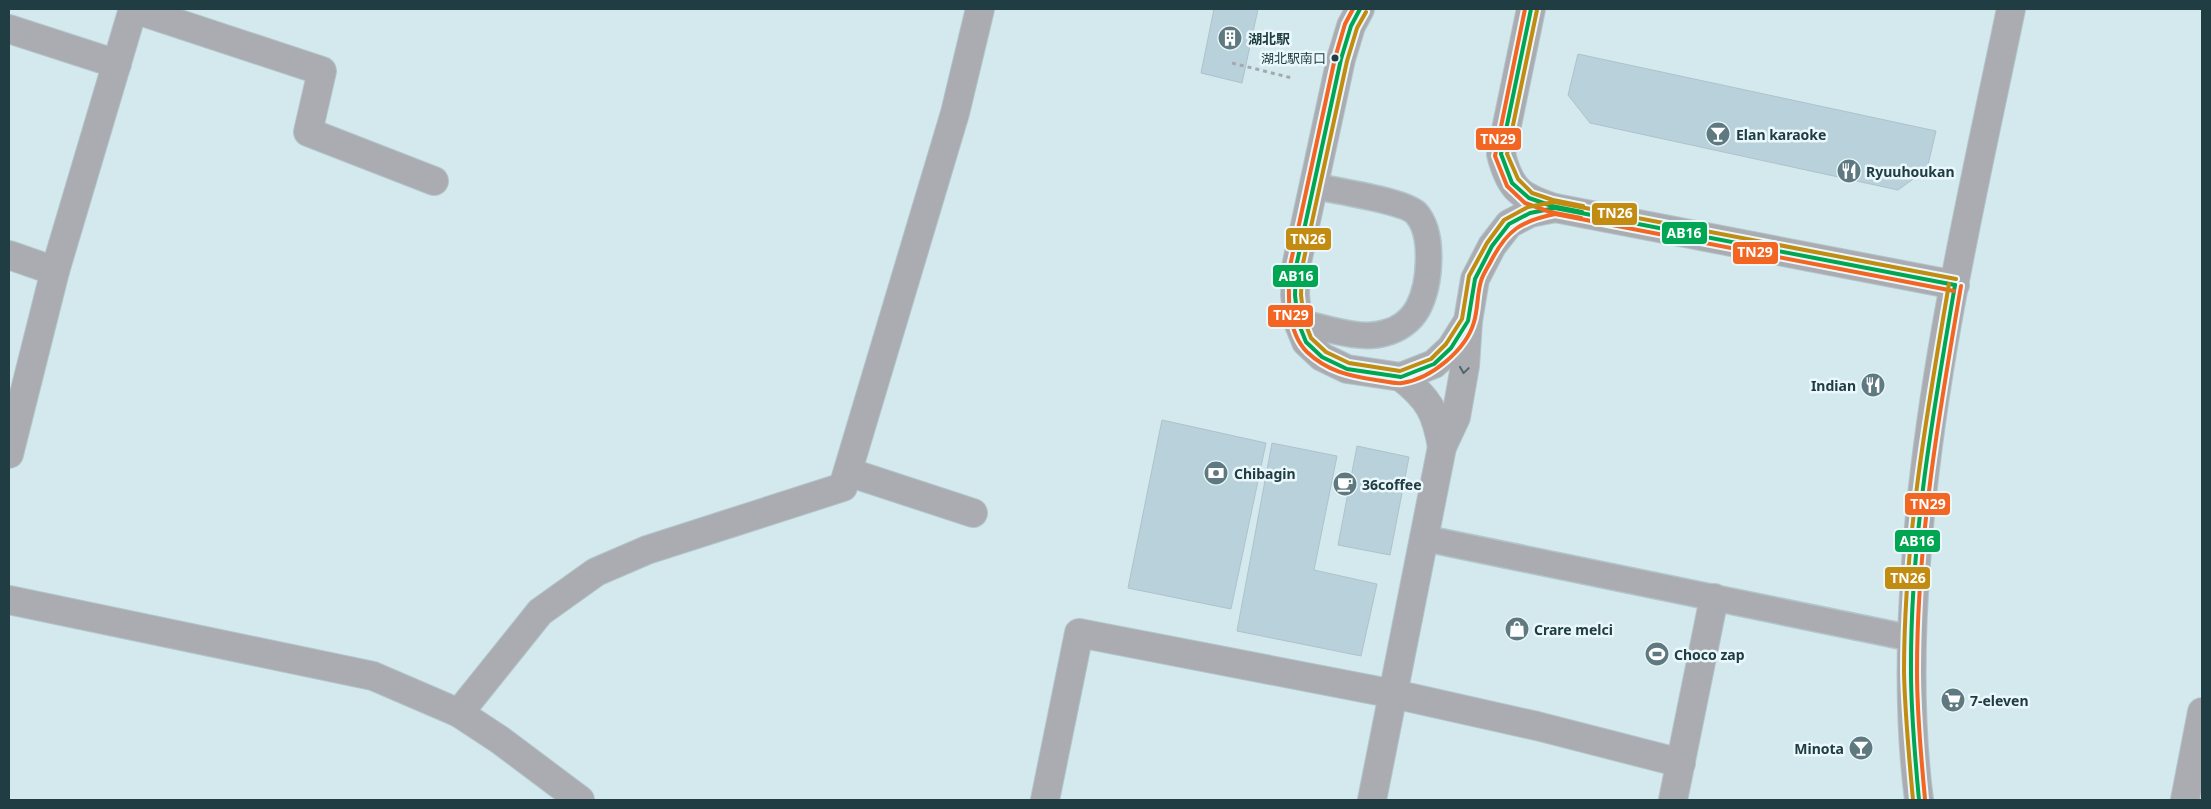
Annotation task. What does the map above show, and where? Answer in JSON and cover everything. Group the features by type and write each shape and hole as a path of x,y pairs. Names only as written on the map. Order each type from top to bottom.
{"street":[{"path":"9,454 54,271 134,9 322,71 308,132 434,181"},
{"path":"459,713 540,612 596,572 647,550 843,487 954,113 980,9"},
{"path":"1360,9 1351,26 1342,59 1296,268 1295,295 1298,322 1306,342 1322,357 1347,369 1401,377 1434,364 1452,348 1468,321"},
{"path":"1531,9 1501,154 1506,175 1517,192 1533,201 1555,208 1955,285"},
{"path":"1920,800 1915,768 1910,638 1920,510 1934,402 1955,285 2011,9"},
{"path":"9,29 117,64"},
{"path":"1372,800 1442,447 1456,417 1465,366 1468,321 1475,279 1492,246 1509,224 1530,213 1555,208"},
{"path":"9,255 54,271"},
{"path":"1401,377 1425,400 1433,413 1437,420 1442,447"},
{"path":"848,472 973,513"},
{"path":"1673,800 1714,598"},
{"path":"9,600 373,676 459,713 500,740 580,800"},
{"path":"1045,800 1079,633 1394,694 1537,726 1680,763"},
{"path":"2185,800 2202,712"}],"lane":[{"path":"1298,322 1361,335 1384,334 1402,326 1417,309 1426,279 1429,253 1425,228 1415,212 1402,205 1313,186"},
{"path":"1423,538 1910,638"}],"path":[{"path":"1232,63 1292,78"}],"building":[{"name":"湖北駅","path":"1214,9 1258,9 1242,83 1201,73"},
{"path":"1578,54 1936,131 1927,169 1898,190 1590,123 1568,95"},
{"path":"1162,420 1266,443 1231,609 1128,588"},
{"path":"1272,443 1337,456 1314,570 1377,584 1361,656 1237,631"},
{"path":"1357,446 1409,457 1390,555 1338,545"}],"transit line":[{"name":"TN29","path":"1353,9 1345,24 1335,58 1289,277 1290,311 1295,334 1307,352 1322,364 1339,372 1357,377 1402,383 1424,376 1446,362 1470,332 1474,322 1482,278 1497,250 1516,228 1533,220 1555,214 1954,291"},
{"name":"AB16","path":"1360,9 1351,26 1341,59 1296,267 1295,295 1298,322 1306,342 1322,357 1347,369 1401,377 1434,364 1451,348 1468,321 1475,279 1492,246 1509,224 1530,213 1555,208 1955,285"},
{"name":"TN29","path":"1525,9 1495,156 1507,186 1525,203 1550,212 1581,218"},
{"name":"AB16","path":"1531,9 1501,154 1512,183 1529,198 1552,206 1582,212"},
{"name":"TN26","path":"1537,10 1507,154 1518,179 1532,193 1553,200 1583,206"},
{"name":"TN26","path":"1366,12 1357,28 1347,61 1302,268 1301,295 1304,320 1311,338 1326,352 1349,363 1400,371 1431,359 1446,344 1462,319 1469,276 1487,243 1504,220 1528,207 1554,202 1956,279"},
{"name":"TN26","path":"1913,800 1904,672 1908,574 1918,477 1949,284"},
{"name":"AB16","path":"1919,800 1911,688 1914,575 1924,478 1955,285"},
{"name":"TN29","path":"1925,799 1917,687 1921,574 1937,429 1961,286"}],"place":[{"name":"湖北駅","path":"1230,38"},
{"name":"湖北駅南口","path":"1335,58"},
{"name":"Elan karaoke","path":"1718,134"},
{"name":"Ryuuhoukan","path":"1849,171"},
{"name":"Indian","path":"1873,385"},
{"name":"Chibagin","path":"1216,473"},
{"name":"36coffee","path":"1345,484"},
{"name":"Crare melci","path":"1517,629"},
{"name":"Choco zap","path":"1657,654"},
{"name":"7-eleven","path":"1953,700"},
{"name":"Minota","path":"1861,748"}]}
